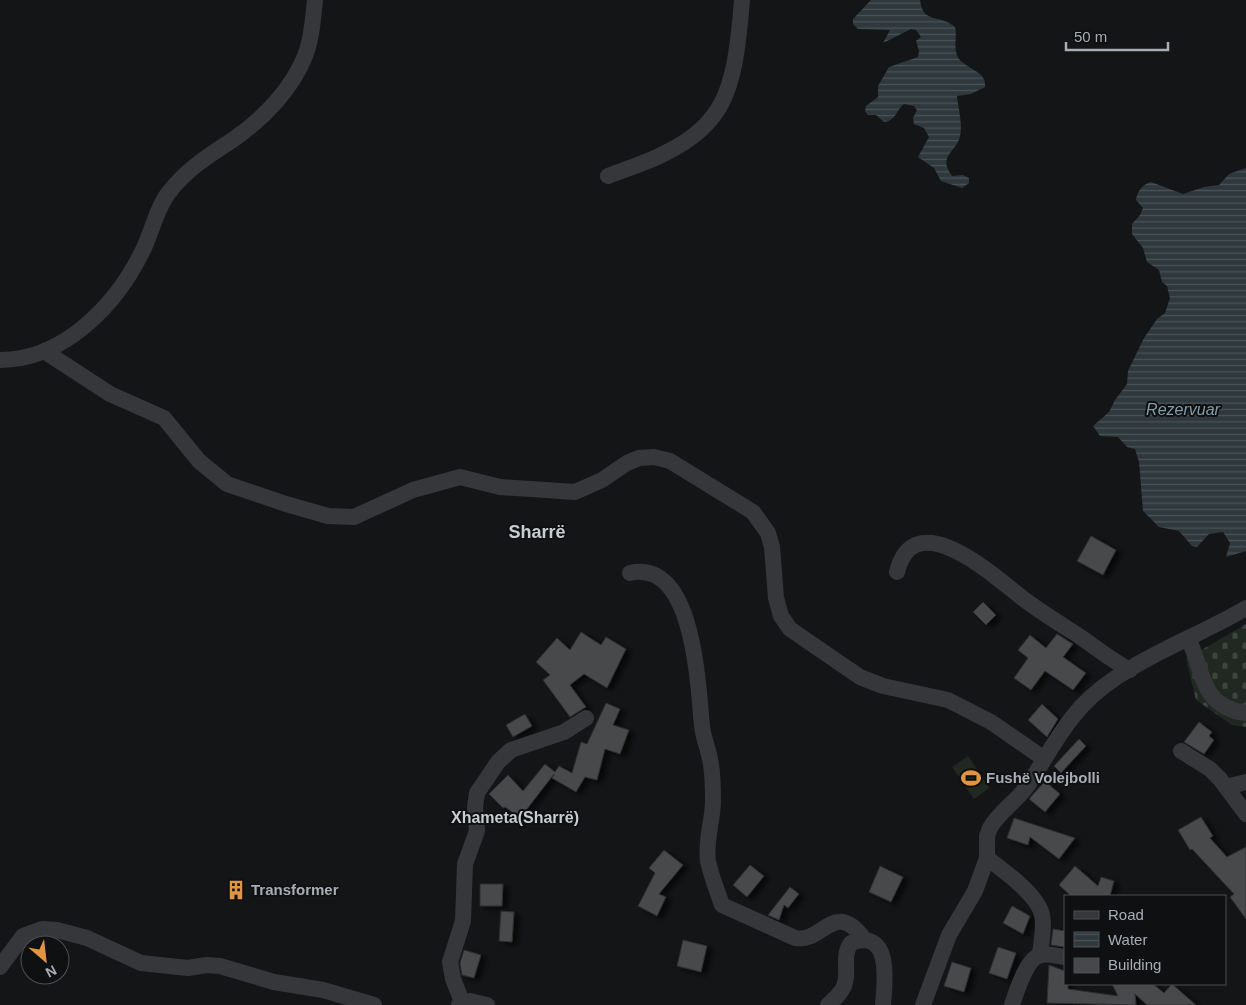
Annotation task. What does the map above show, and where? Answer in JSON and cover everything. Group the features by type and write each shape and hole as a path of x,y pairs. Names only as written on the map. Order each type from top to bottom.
{"street":[{"path":"0,360 20,360 44,351 75,333 98,315 133,269 167,194 183,175 202,159 236,138 279,99 306,55 315,0"},
{"path":"608,176 669,151 699,131 715,115 728,90 739,35 742,0"},
{"path":"44,351 110,394 164,418 199,460 227,484 328,516 354,517 413,490 460,477 500,486 574,492 588,487 639,458 654,457 670,461 754,512 762,522 772,547 776,598 781,616 790,629 860,677 883,686 948,700 991,722 1043,758"},
{"path":"897,572 905,552 914,546 923,543 951,547 968,556 1025,600 1130,670"},
{"path":"630,573 641,570 651,572 669,585 677,596 688,632 701,709 702,728 711,762 713,804 708,860 722,905 795,938 806,938 828,924 841,922 858,930 865,940"},
{"path":"923,1005 949,935 975,891 987,858 987,836 990,828 1026,787 1043,758 1082,706 1100,690 1130,670 1246,608"},
{"path":"1189,640 1211,698 1236,712 1246,713"},
{"path":"487,1005 470,1001 461,1004 450,962 463,921 465,864 477,830 475,807 477,793 498,762 510,750 564,732 586,718"},
{"path":"1180,751 1210,769 1246,814"},
{"path":"1226,787 1246,782"},
{"path":"987,858 1010,876 1040,910 1043,923 1040,955"},
{"path":"0,968 23,936 42,929 57,930 87,938 141,962 188,968 220,966 274,982 323,990 374,1005"},
{"path":"828,1005 846,982 845,951 850,943 865,940 873,943 882,956 886,974 883,1005"},
{"path":"1012,1005 1028,967 1034,958 1040,955 1064,957"}],"green space":[{"path":"1246,624 1246,727 1232,725 1196,700 1186,659"},
{"name":"Fushë Volejbolli","path":"968,756 989,788 974,799 952,767"}],"water":[{"path":"871,0 920,0 924,13 955,27 956,50 959,58 984,78 985,87 971,94 957,96 961,132 946,163 952,176 963,175 969,178 969,183 962,188 941,181 934,168 918,157 929,137 924,128 914,124 913,118 917,110 914,106 904,104 891,120 884,122 876,115 868,115 865,111 866,106 878,97 878,86 889,67 918,57 919,51 916,41 921,37 916,30 911,29 883,43 890,30 858,29 853,24 853,19"},
{"name":"Rezervuar","path":"1246,168 1246,551 1226,557 1230,543 1223,532 1209,534 1197,547 1192,546 1179,531 1159,527 1143,511 1139,462 1135,449 1127,447 1118,437 1100,436 1093,426 1109,412 1127,384 1128,371 1144,338 1157,319 1165,313 1170,298 1167,286 1162,282 1159,270 1147,262 1143,248 1132,234 1132,224 1143,208 1136,200 1139,191 1145,184 1151,182 1183,194 1204,187 1219,185 1229,174"}],"building":[{"path":"1091,536 1116,550 1103,575 1077,561"},
{"path":"983,602 996,615 986,625 973,612"},
{"path":"581,632 601,645 606,637 626,649 607,688 584,674 570,685 586,707 570,717 543,680 550,675 536,662 557,638 570,650"},
{"path":"1057,634 1073,644 1063,657 1086,673 1073,690 1045,671 1031,690 1014,678 1028,658 1018,650 1030,635 1046,648"},
{"path":"606,703 620,709 613,725 629,730 620,754 605,749 597,780 585,777 576,792 552,778 554,774 520,818 505,807 503,808 489,794 508,775 523,791 545,764 555,772 559,766 572,773 581,742 587,744"},
{"path":"1042,704 1058,719 1047,737 1028,720"},
{"path":"525,714 532,726 513,737 506,725"},
{"path":"1199,722 1212,732 1209,736 1214,740 1204,754 1184,742"},
{"path":"1079,739 1086,746 1061,773 1054,766"},
{"path":"1045,781 1060,794 1045,812 1029,799"},
{"path":"1201,817 1213,836 1210,838 1227,857 1246,847 1246,919 1230,897 1234,894 1192,849 1190,850 1178,830"},
{"path":"1014,818 1075,838 1059,859 1030,837 1028,845 1007,838"},
{"path":"664,850 683,865 659,894 666,897 657,916 638,906 655,873 649,868"},
{"path":"750,865 764,876 747,897 733,885"},
{"path":"880,866 903,877 891,902 869,892"},
{"path":"1075,866 1098,886 1101,877 1114,881 1110,895 1070,895 1059,885"},
{"path":"480,884 503,884 502,906 480,906"},
{"path":"790,887 799,894 788,908 784,905 779,920 768,915"},
{"path":"1012,906 1030,916 1023,934 1003,923"},
{"path":"501,911 514,912 512,942 499,941"},
{"path":"1053,929 1064,931 1064,947 1051,945"},
{"path":"683,940 707,946 701,972 677,966"},
{"path":"998,947 1016,953 1007,979 989,973"},
{"path":"464,950 481,955 474,978 462,975 460,963"},
{"path":"952,962 971,968 964,992 944,986"},
{"path":"1049,965 1064,971 1064,985 1068,985 1068,989 1118,996 1112,985 1154,985 1164,993 1173,985 1196,1005 1147,1005 1135,994 1136,1005 1047,1003"}],"place":[{"name":"Fushë Volejbolli","path":"971,778"},
{"name":"Transformer","path":"236,890"}],"district":[{"name":"Sharrë","path":"537,532"},
{"name":"Xhameta(Sharrë)","path":"515,817"}]}
